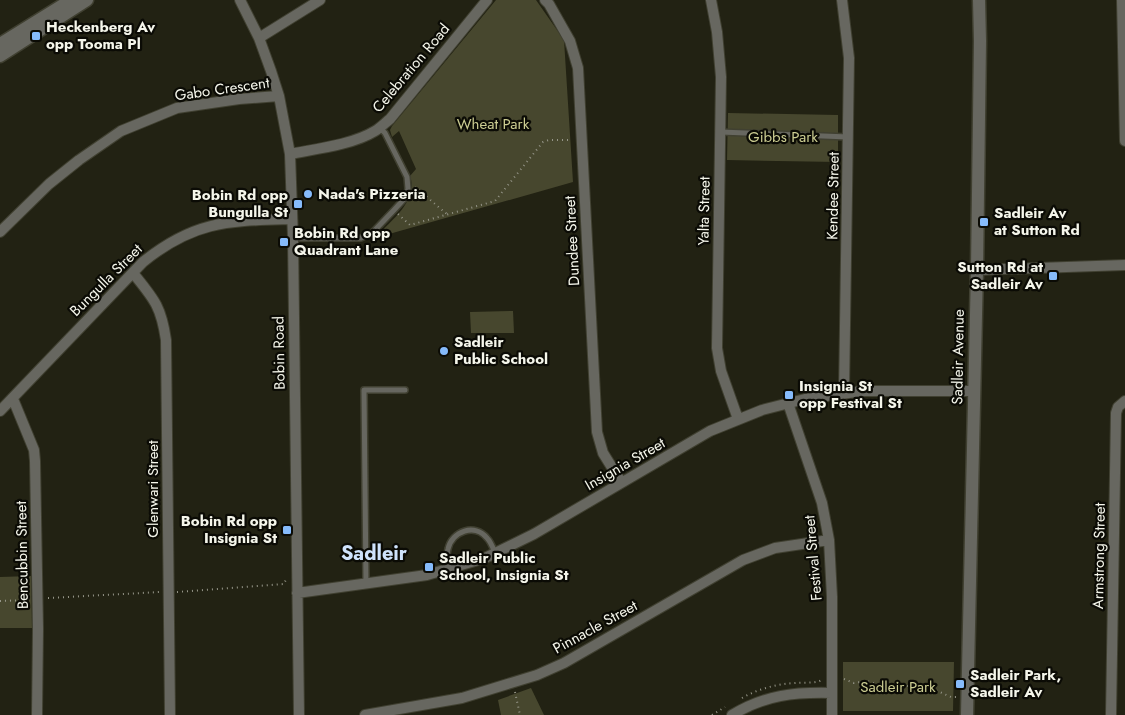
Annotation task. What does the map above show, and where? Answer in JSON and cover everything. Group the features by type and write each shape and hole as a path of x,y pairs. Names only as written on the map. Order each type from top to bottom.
{"street":[{"path":"0,44 71,0"},
{"path":"0,56 87,0"},
{"name":"Bobin Road","path":"240,0 259,38 279,96 290,154 299,715"},
{"path":"259,38 320,0"},
{"name":"Celebration Road","path":"290,154 345,143 380,128 390,119 486,0"},
{"name":"Dundee Street","path":"545,0 550,4 570,41 578,68 597,432 603,453 621,482"},
{"name":"Yalta Street","path":"711,0 718,32 722,77 717,348 721,371 738,420"},
{"name":"Kendee Street","path":"842,0 849,58 844,393"},
{"name":"Sadleir Avenue","path":"967,715 977,270 979,0"},
{"path":"1122,0 1125,141"},
{"name":"Gabo Crescent","path":"0,232 49,184 79,160 121,131 177,108 239,99 279,96"},
{"name":"Bungulla Street","path":"0,411 133,273 157,251 192,231 231,222 292,220"},
{"path":"977,270 1125,265"},
{"name":"Glenwari Street","path":"133,273 157,303 163,321 166,340 170,715"},
{"name":"Insignia Street","path":"297,593 428,575 495,553 534,534 710,431 788,403 844,393 882,390 974,391"},
{"name":"Bencubbin Street","path":"13,399 34,450 36,461 37,715"},
{"name":"Armstrong Street","path":"1111,715 1116,413 1118,407 1125,401"},
{"name":"Festival Street","path":"788,403 822,504 829,540 832,597 832,715"},
{"name":"Pinnacle Street","path":"366,715 462,698 537,675 564,663 744,560 775,548 829,540"},
{"path":"732,715 758,701 782,695 832,693"}],"lane":[{"path":"292,238 361,238 373,232 405,198 408,189 407,177 385,133 380,128"},
{"path":"721,132 849,137"},
{"path":"366,583 364,390 405,390"},
{"path":"449,569 447,552 452,540 460,532 471,529 480,532 488,539 495,553"}],"path":[{"path":"394,210 410,225 494,201 543,142 549,140 582,140"},
{"path":"408,185 415,188 448,214"},
{"path":"175,594 178,592 284,584 287,577"},
{"path":"46,598 160,592 163,594"},
{"path":"0,600 26,599 31,602"},
{"path":"844,679 854,684 867,681 881,686 926,686 951,697 956,697"},
{"path":"514,690 520,715"}],"green space":[{"name":"Wheat Park","path":"496,0 536,0 564,40 573,182 375,238 395,218 407,202 412,185 410,176 416,169 399,131 392,137 390,130 392,126"},
{"name":"Gibbs Park","path":"728,113 838,115 838,162 727,160"},
{"path":"513,311 514,333 471,333 470,312"},
{"path":"31,576 32,628 0,628 0,577"},
{"name":"Sadleir Park","path":"843,662 954,662 953,711 843,711"},
{"path":"531,688 544,715 501,715 498,700"}],"place":[{"name":"Heckenberg Av opp Tooma Pl","path":"36,36"},
{"name":"Nada's Pizzeria","path":"308,194"},
{"name":"Bobin Rd opp Bungulla St","path":"298,204"},
{"name":"Sadleir Av at Sutton Rd","path":"984,222"},
{"name":"Bobin Rd opp Quadrant Lane","path":"284,242"},
{"name":"Sutton Rd at Sadleir Av","path":"1053,276"},
{"name":"Sadleir Public School","path":"444,351"},
{"name":"Insignia St opp Festival St","path":"789,395"},
{"name":"Bobin Rd opp Insignia St","path":"287,530"},
{"name":"Sadleir Public School, Insignia St","path":"429,567"},
{"name":"Sadleir Park, Sadleir Av","path":"960,684"}],"district":[{"name":"Sadleir","path":"374,553"}]}
